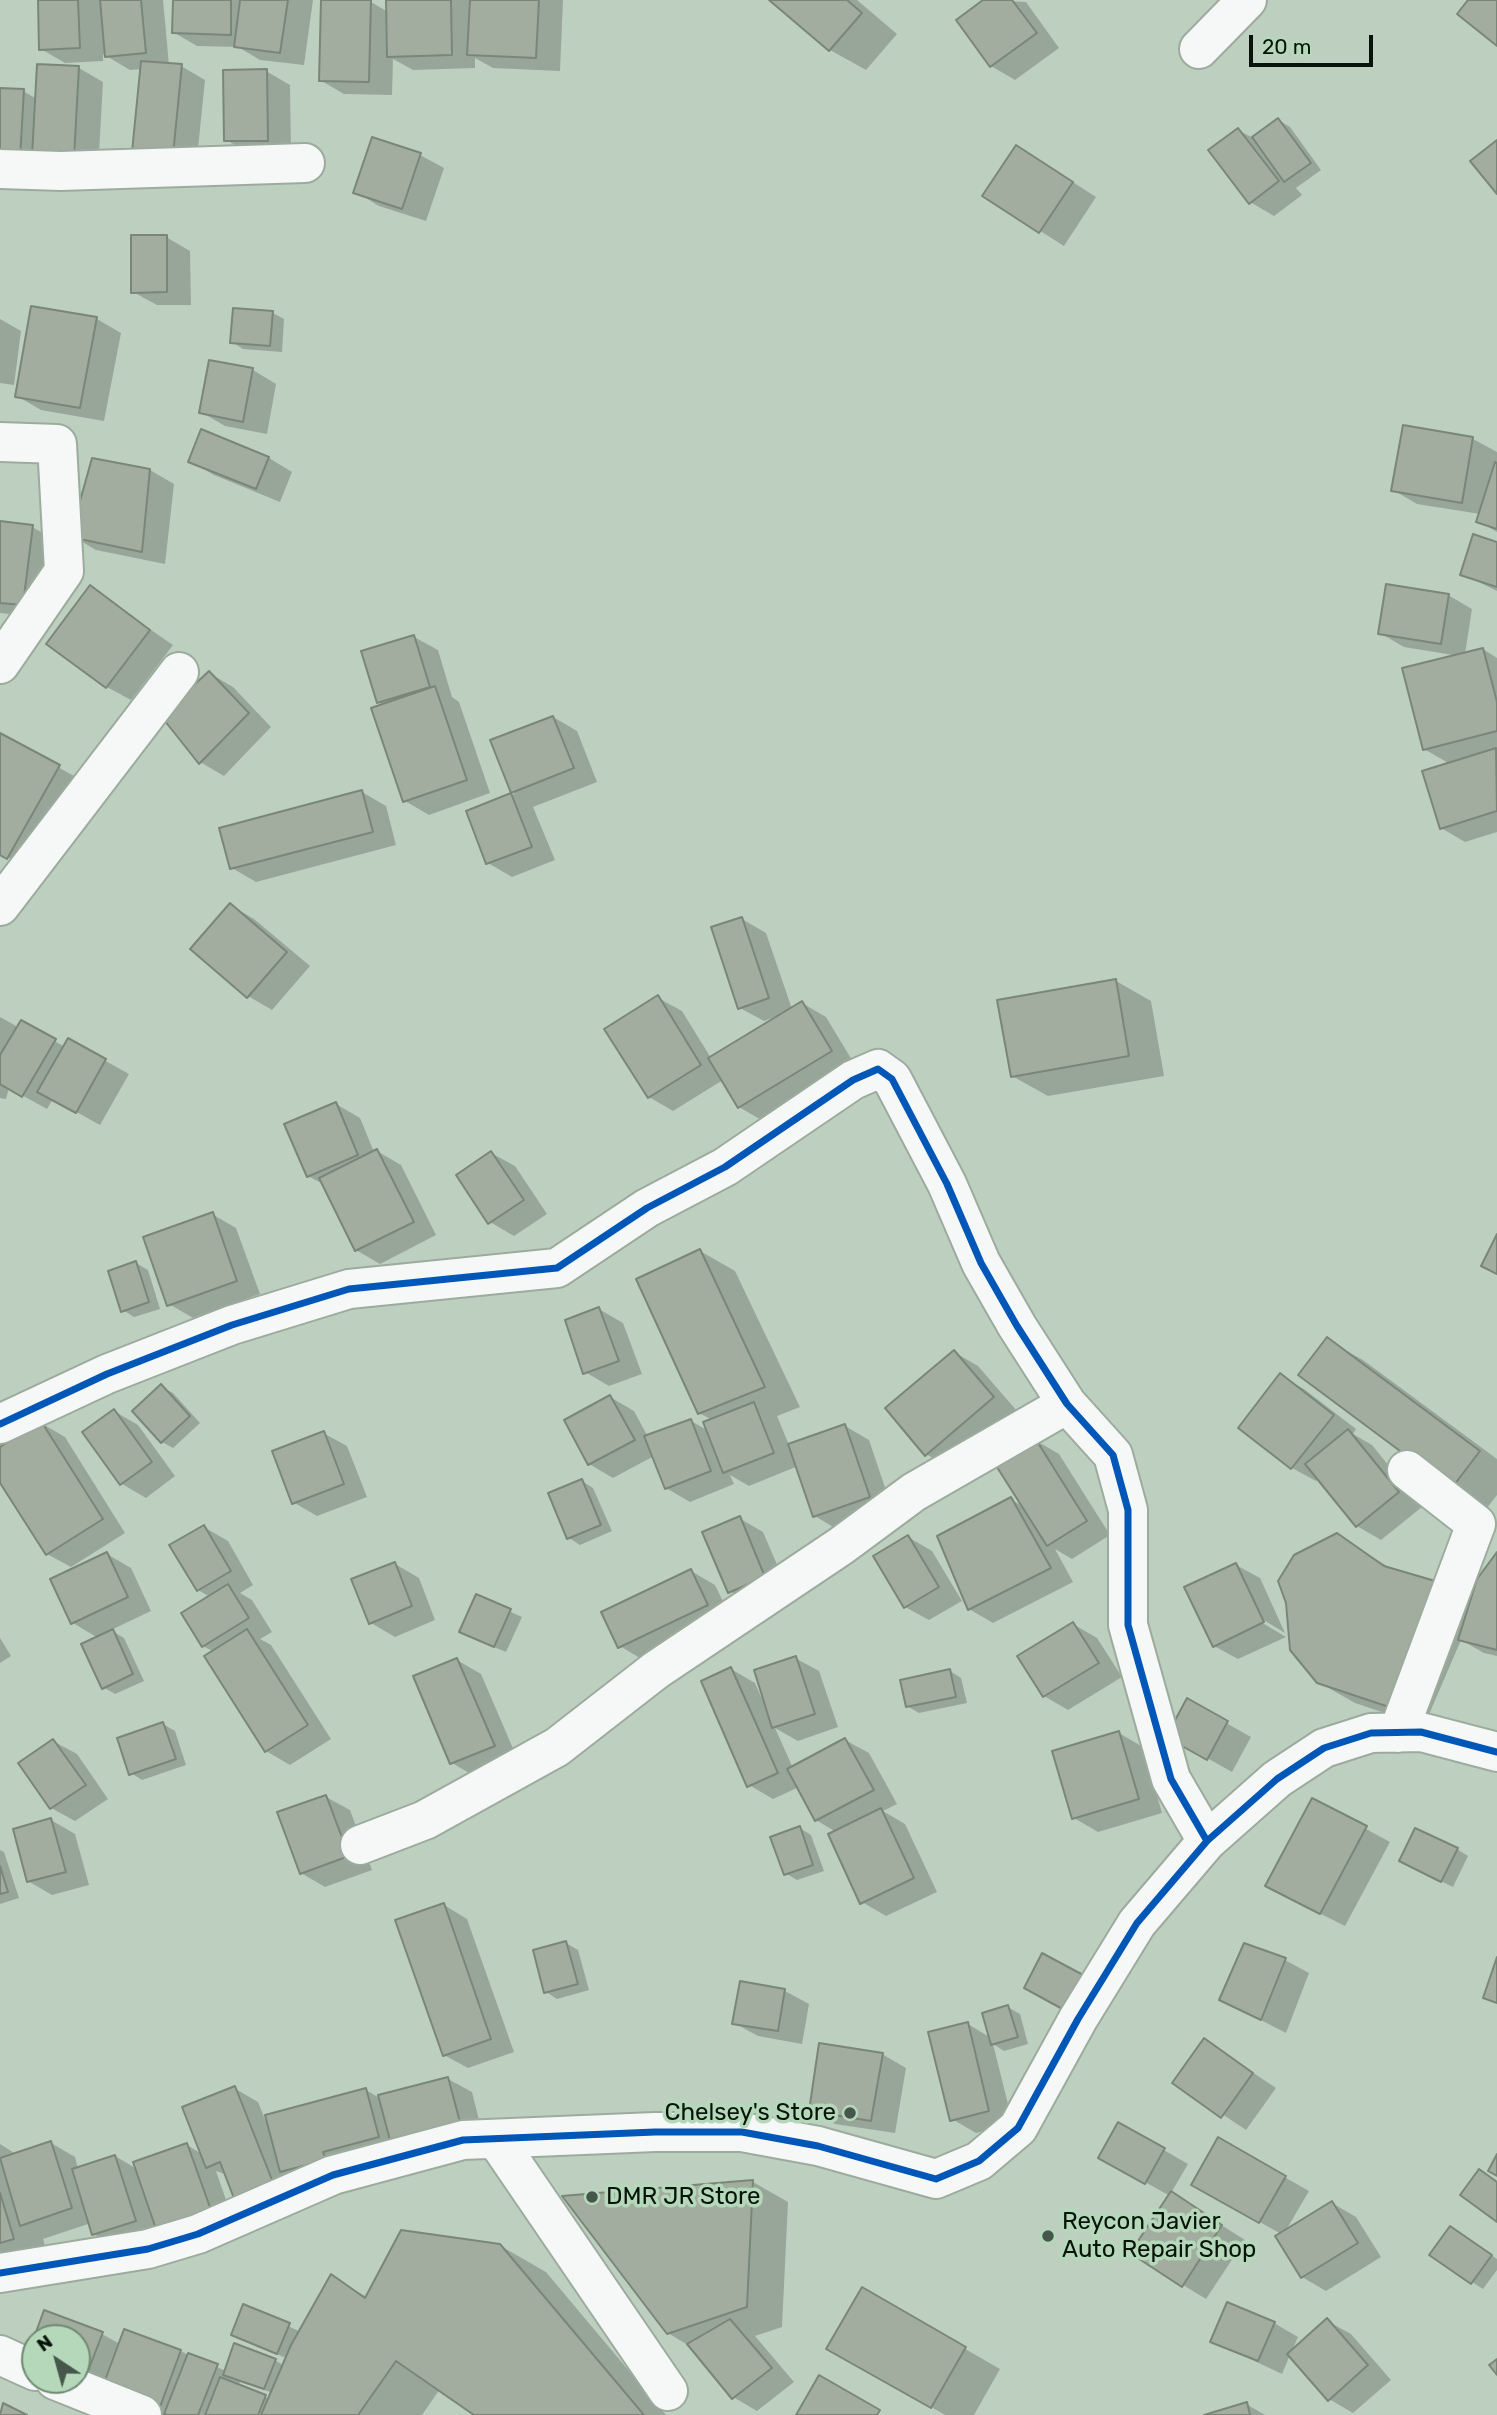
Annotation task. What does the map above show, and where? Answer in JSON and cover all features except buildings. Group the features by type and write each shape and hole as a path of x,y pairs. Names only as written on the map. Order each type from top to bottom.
{"street":[{"path":"1199,49 1247,0"},
{"path":"0,169 61,171 305,163"},
{"path":"0,442 57,444 64,571 0,664"},
{"path":"0,906 178,672"},
{"path":"0,1424 107,1374 232,1325 349,1289 558,1268 647,1208 725,1167 853,1080 878,1069 892,1079 947,1184 981,1264 1067,1404 1114,1455 1128,1510 1128,1625 1171,1779 1207,1841"},
{"path":"360,1845 425,1821 557,1747 656,1670 841,1546 914,1492 1067,1404"},
{"path":"1398,1733 1476,1524 1407,1470"},
{"path":"0,2273 148,2249 198,2234 333,2175 463,2140 655,2132 743,2132 818,2146 936,2179 979,2161 1018,2128 1078,2019 1137,1923 1207,1841 1277,1779 1324,1748 1371,1733 1421,1732 1497,1752"},
{"path":"507,2139 675,2384"},
{"path":"0,2355 21,2365"},
{"path":"90,2394 142,2415"}],"cycle path":[{"path":"0,1424 107,1374 232,1325 349,1289 557,1268 647,1208 725,1167 853,1080 878,1069 892,1079 947,1184 981,1263 1017,1326 1067,1404 1113,1455 1128,1510 1128,1625 1171,1779 1207,1841"},
{"path":"0,2273 148,2249 198,2234 333,2175 463,2140 655,2132 742,2132 818,2146 936,2179 979,2161 1018,2128 1078,2019 1137,1923 1207,1841 1277,1779 1324,1748 1371,1733 1421,1732 1497,1752"}],"place":[{"name":"Chelsey's Store","path":"850,2113"},
{"name":"DMR JR Store","path":"592,2197"},
{"name":"Reycon Javier Auto Repair Shop","path":"1048,2236"}]}
